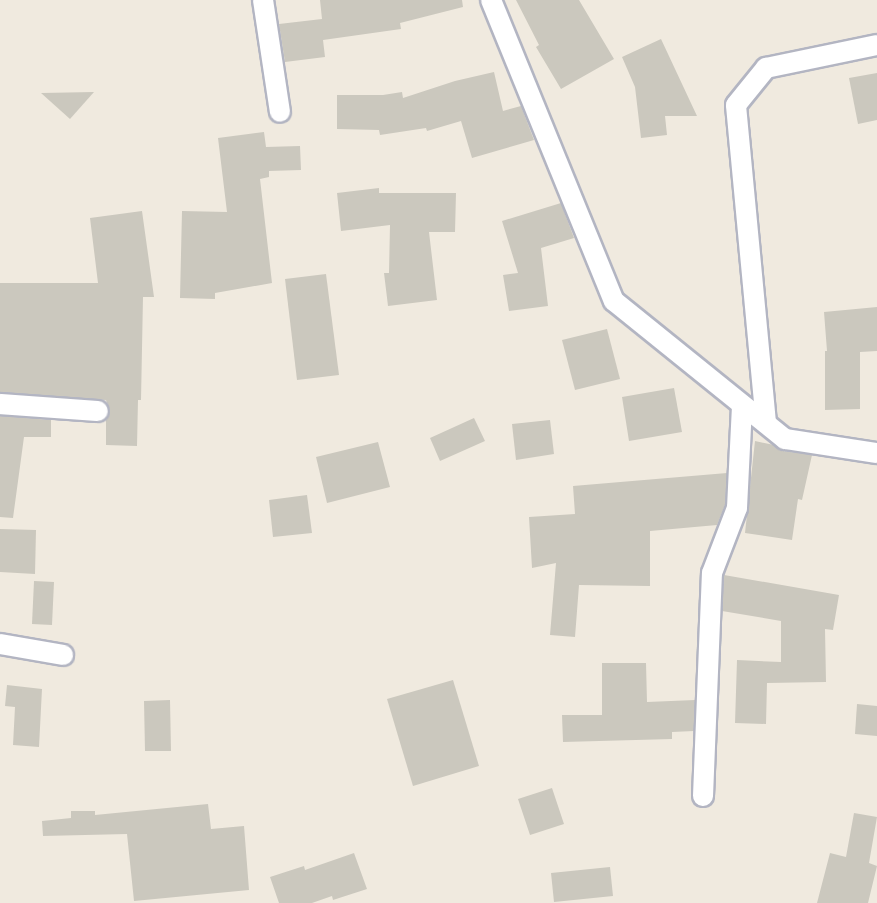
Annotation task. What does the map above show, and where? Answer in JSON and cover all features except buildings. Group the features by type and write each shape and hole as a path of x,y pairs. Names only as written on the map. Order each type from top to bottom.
{"street":[{"path":"263,0 280,112"},
{"path":"490,0 614,301 785,439 877,453"},
{"path":"766,423 736,105 766,68 877,45"},
{"path":"0,404 98,411"},
{"path":"703,795 712,573 737,508 742,405"},
{"path":"0,644 63,655"}]}
